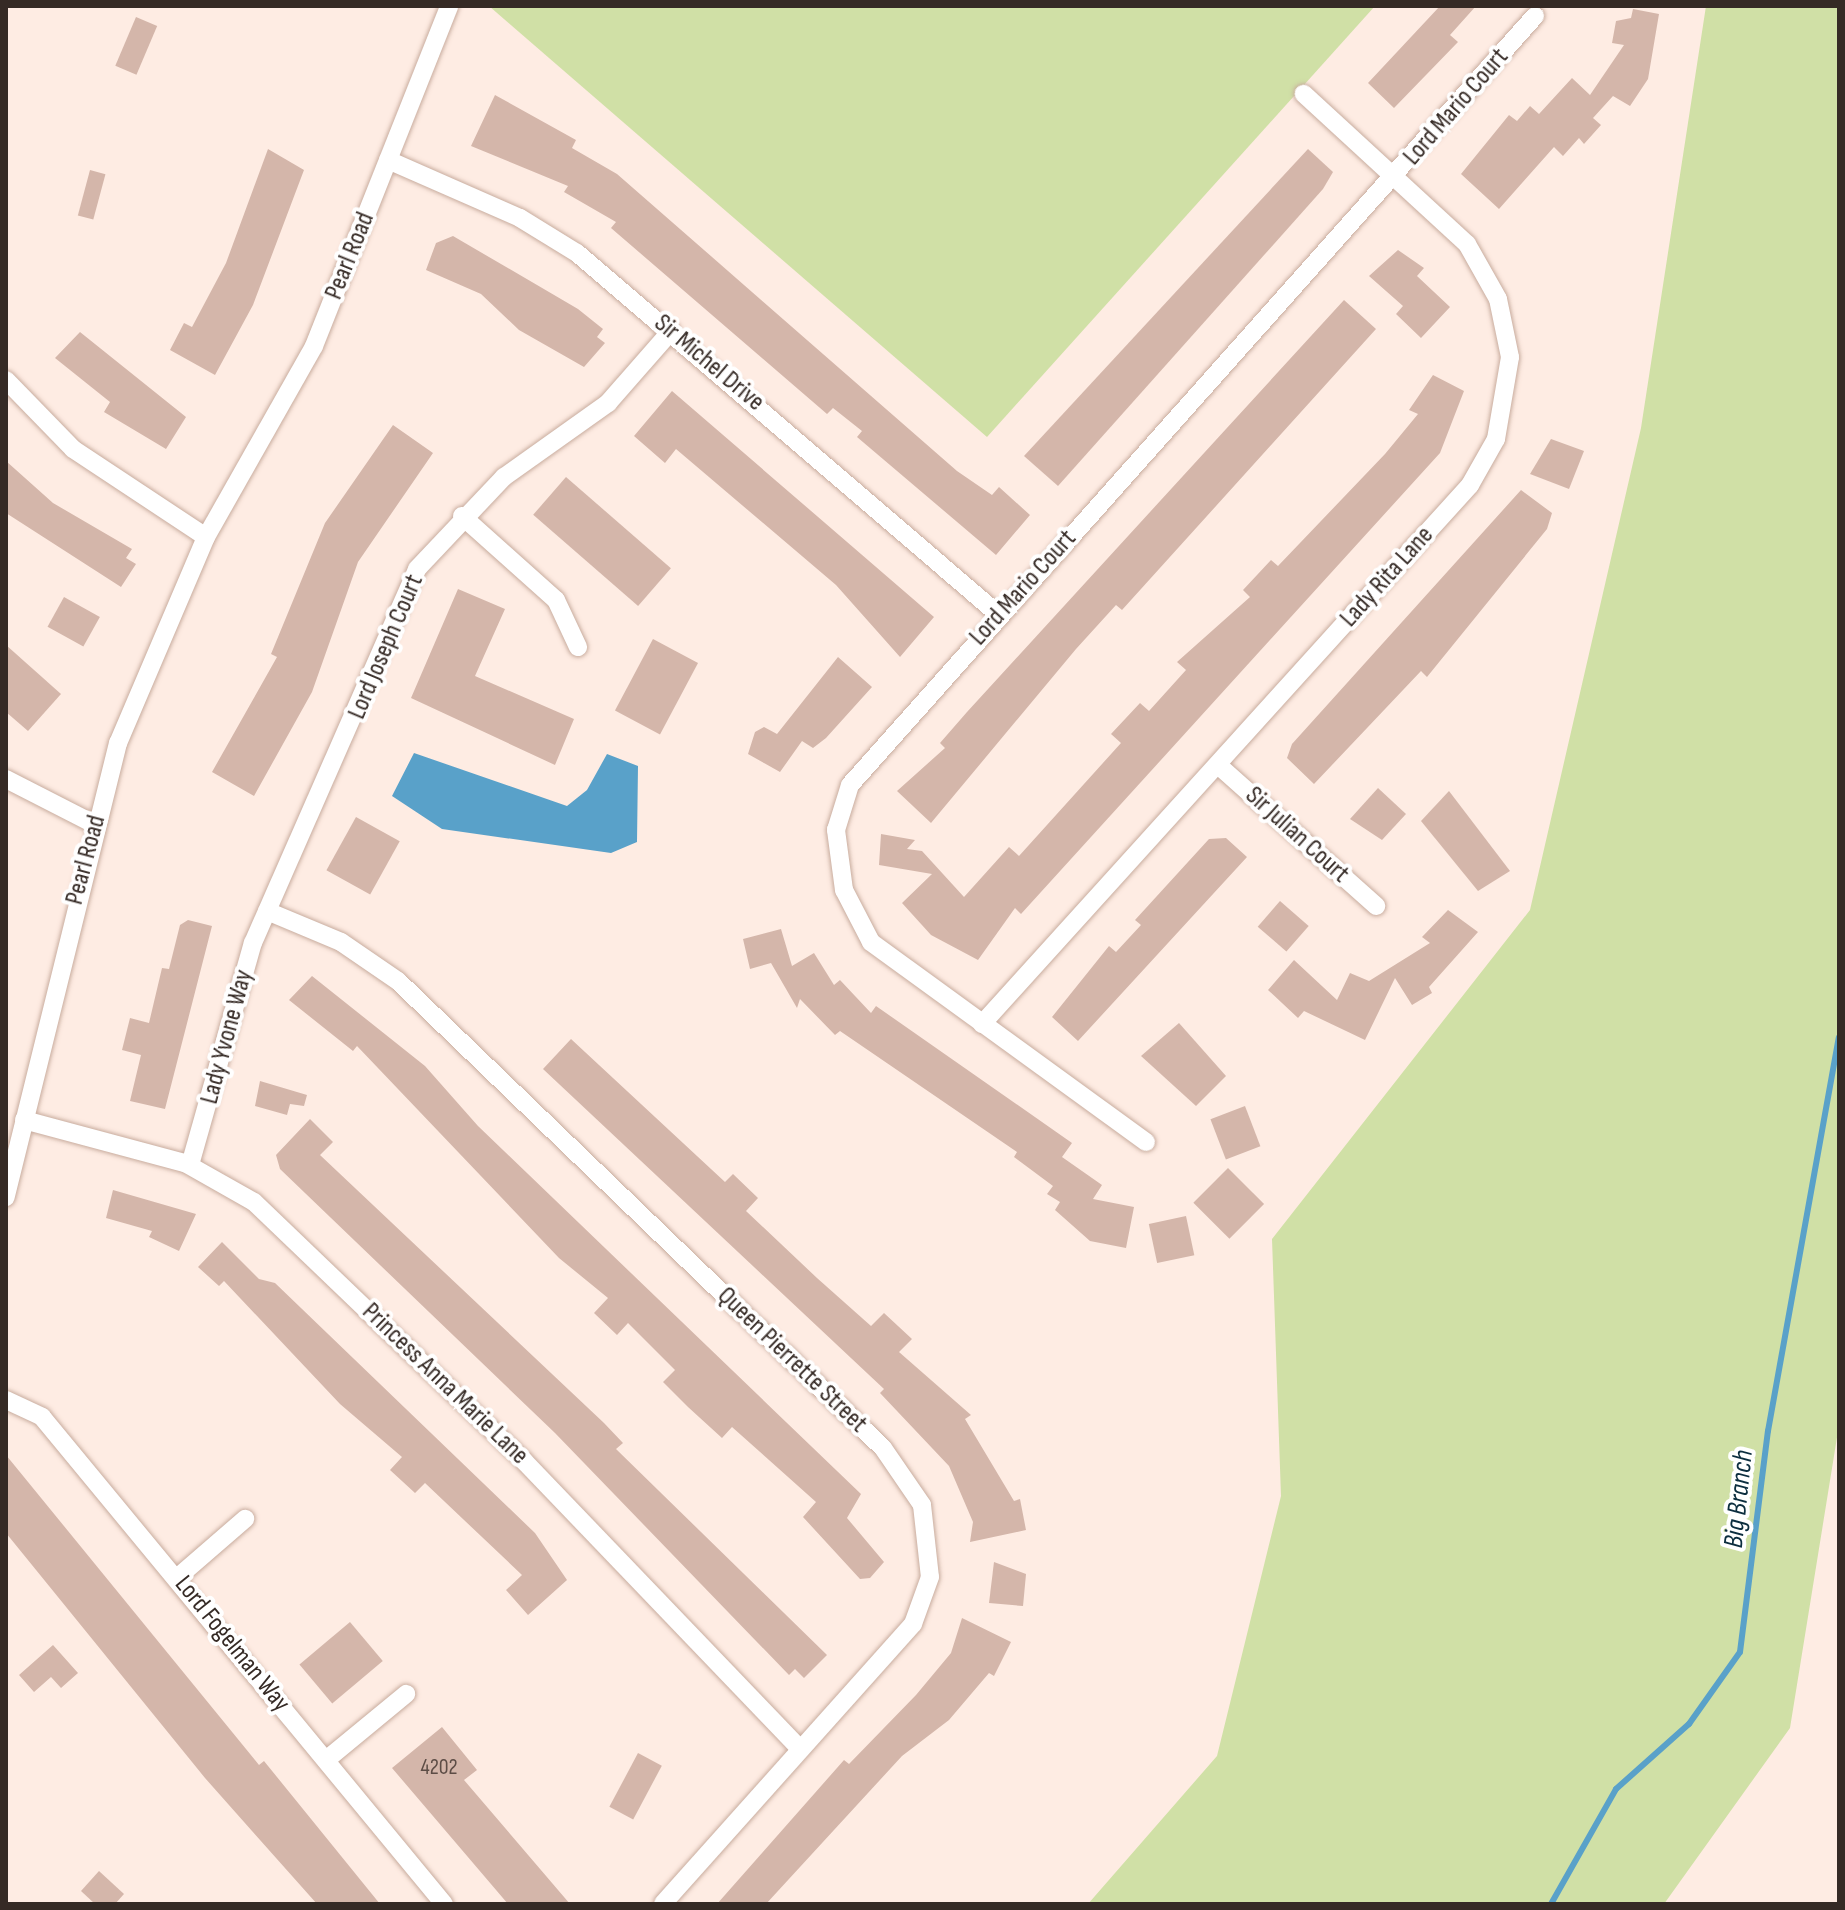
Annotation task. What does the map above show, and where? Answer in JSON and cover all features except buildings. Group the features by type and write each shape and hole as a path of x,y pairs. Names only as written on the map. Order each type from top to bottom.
{"street":[{"name":"Pearl Road","path":"6,1197 118,743 206,537 314,346 449,6"},
{"name":"Lord Mario Court","path":"1146,1142 871,942 844,890 836,830 850,785 999,615 1395,178 1535,16"},
{"name":"Lady Rita Lane","path":"982,1024 1470,485 1496,439 1510,357 1498,299 1467,244 1304,94"},
{"name":"Sir Michel Drive","path":"388,160 520,218 577,253 999,615"},
{"name":"Lord Joseph Court","path":"267,911 417,569 462,516 608,403 671,331"},
{"path":"6,380 73,449 206,537"},
{"path":"462,516 556,600 578,647"},
{"name":"Sir Julian Court","path":"1218,765 1376,906"},
{"path":"6,779 96,825"},
{"name":"Lady Yvone Way","path":"190,1165 267,911"},
{"name":"Queen Pierrette Street","path":"267,911 341,942 398,981 912,1483 930,1542 919,1612 887,1659 800,1749 663,1904"},
{"name":"Princess Anna Marie Lane","path":"24,1120 190,1165 254,1202 524,1461 800,1749"},
{"name":"Lord Fogelman Way","path":"6,1400 42,1417 178,1577 444,1904"},
{"path":"178,1577 245,1519"},
{"path":"326,1760 406,1694"}],"green space":[{"path":"489,6 1375,6 987,437"},
{"path":"1706,6 1839,6 1839,1425 1790,1728 1664,1904 1088,1904 1217,1756 1281,1496 1272,1239 1530,910 1641,428"}],"water":[{"path":"414,753 567,806 587,790 607,754 638,766 637,842 611,853 442,829 392,796"}],"waterway":[{"name":"Big Branch","path":"1551,1904 1616,1789 1689,1724 1740,1652 1768,1431 1839,1037"}]}
